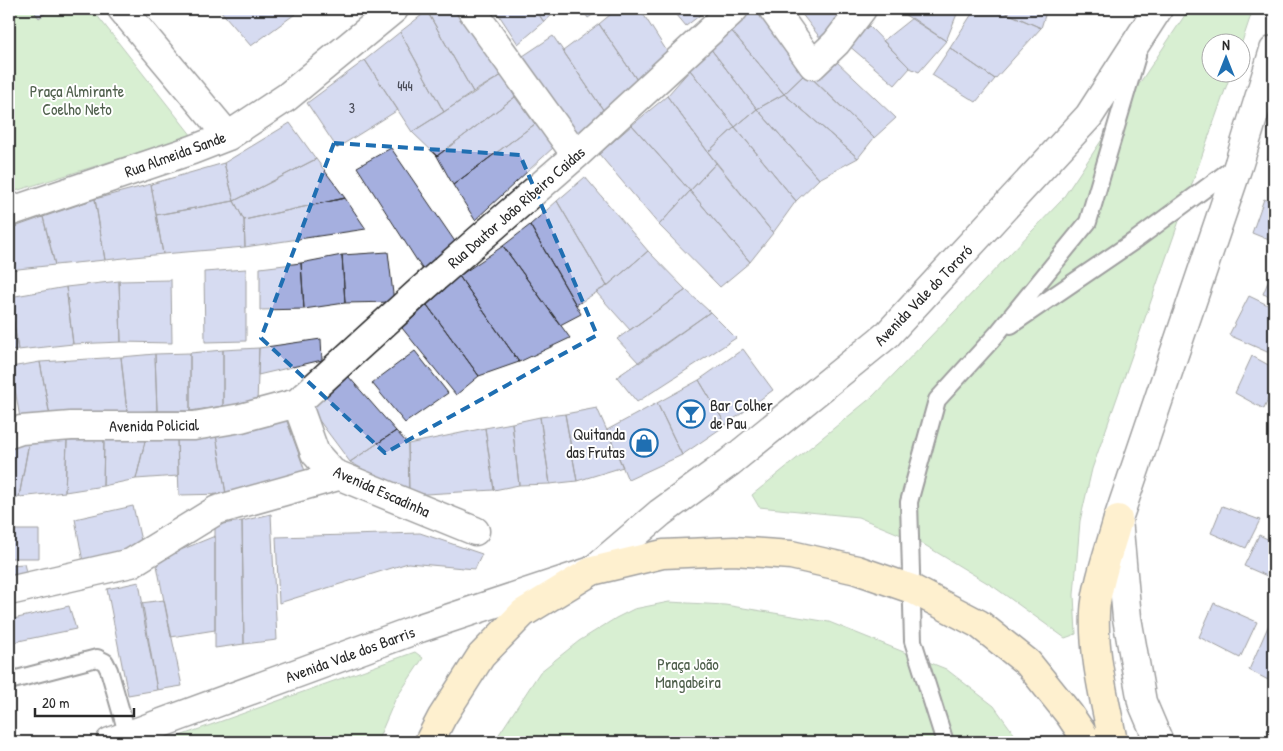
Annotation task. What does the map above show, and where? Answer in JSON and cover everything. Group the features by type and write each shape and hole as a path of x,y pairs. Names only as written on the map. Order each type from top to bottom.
{"main road":[{"path":"1113,742 1097,654 1095,611 1118,519"},
{"path":"429,742 442,717 481,656 523,613 592,571 663,554 734,551 801,558 857,570 912,589 979,624 1028,663 1069,714 1088,742"}],"street":[{"path":"122,9 228,136"},
{"name":"Rua Almeida Sande","path":"9,212 228,136 287,97 394,9"},
{"path":"471,9 576,155"},
{"name":"Rua Doutor João Ribeiro Caidas","path":"297,403 421,290 576,155 734,9"},
{"path":"774,9 813,65 836,43 862,9"},
{"name":"Avenida Vale do Tororó","path":"592,571 660,513 730,462 888,334 1089,116 1148,21 1158,9"},
{"path":"1159,742 1142,702 1126,618 1118,519 1239,163 1274,50"},
{"name":"Avenida Policial","path":"9,434 21,430 71,426 194,426 241,418 297,403"},
{"name":"Avenida Escadinha","path":"297,403 315,453 333,473 475,531"},
{"path":"9,590 131,563 217,510 338,476"},
{"name":"Avenida Vale dos Barris","path":"119,739 420,628 592,571"}],"lane":[{"path":"945,742 913,641 909,502 937,400 996,335 1088,222 1148,21"},
{"path":"996,335 1137,239 1239,163"},
{"path":"9,681 97,658 105,662 109,670 119,739"}],"highlighted area":[{"path":"334,143 520,155 597,335 385,453 261,338"}],"green space":[{"name":"Praça Almirante Coelho Neto","path":"9,9 92,9 192,136 9,193"},
{"path":"1189,9 1253,9 1245,32 1200,32 1200,82 1228,82 1092,469 1080,521 1074,595 1076,634 1065,638 994,587 923,544 858,517 759,507 752,495 872,397 1061,201"},
{"name":"Praça João Mangabeira","path":"669,602 725,605 829,622 946,669 994,706 1020,742 494,742 540,672 579,641 616,618 634,609"},
{"path":"415,652 423,658 395,700 377,742 163,742"}],"building":[{"path":"32,9 52,9 39,18"},
{"path":"219,9 302,9 251,46"},
{"path":"430,9 457,9 502,75 473,92 427,11"},
{"path":"495,9 535,9 544,22 518,44"},
{"path":"535,9 559,9 544,22"},
{"path":"582,9 601,9 588,18"},
{"path":"617,9 640,9 668,53 639,83 599,24"},
{"path":"672,9 708,9 686,26"},
{"path":"750,9 759,9 806,73 784,94 730,29"},
{"path":"798,9 849,9 824,43"},
{"path":"900,9 948,9 957,14 946,41 899,11"},
{"path":"975,9 998,9 1041,28 995,79 950,48"},
{"path":"998,9 1047,9 1041,28"},
{"path":"427,11 473,92 444,112 400,32"},
{"path":"912,18 946,41 919,72 910,68 883,41"},
{"path":"599,24 639,83 606,114 563,51"},
{"path":"869,26 910,68 895,85 848,45"},
{"path":"730,29 784,94 757,109 710,48"},
{"path":"400,32 444,112 412,132 365,60"},
{"path":"553,36 606,114 578,138 523,56"},
{"path":"710,48 757,109 735,127 690,70"},
{"path":"950,48 995,79 976,102 932,75"},
{"path":"365,60 398,110 337,148 307,103"},
{"path":"835,60 896,118 874,138 812,78"},
{"path":"690,70 735,127 708,152 667,96"},
{"path":"806,73 874,138 858,158 784,94"},
{"path":"502,75 515,97 437,156 412,132"},
{"path":"784,94 858,158 819,179 757,109"},
{"path":"667,96 716,163 690,191 632,125"},
{"path":"515,97 535,124 453,185 437,156"},
{"path":"757,109 819,179 796,201 735,127"},
{"path":"290,123 316,159 234,201 224,163"},
{"path":"535,124 555,146 475,220 453,185"},
{"path":"632,125 690,191 659,225 599,154"},
{"path":"735,127 796,201 773,233 708,152"},
{"path":"1274,143 1274,161 1268,159"},
{"path":"391,148 456,243 423,270 357,167"},
{"path":"316,159 345,198 244,220 234,201"},
{"path":"224,163 234,201 156,215 151,184"},
{"path":"716,163 773,233 750,262 690,191"},
{"path":"585,177 648,251 607,286 557,201"},
{"path":"151,184 163,254 105,260 95,199"},
{"path":"690,191 750,262 720,287 659,225"},
{"path":"345,198 366,229 245,247 244,220"},
{"path":"95,199 105,260 55,265 43,217"},
{"path":"1264,199 1274,203 1274,242 1252,233"},
{"path":"234,201 244,220 245,247 163,254 156,215"},
{"path":"557,201 607,286 576,305 530,225"},
{"path":"43,217 55,265 9,270 9,229"},
{"path":"530,225 581,314 560,325 503,246"},
{"path":"503,246 570,338 519,362 459,276"},
{"path":"648,251 686,290 630,330 596,292 607,286"},
{"path":"388,252 394,302 345,303 342,255"},
{"path":"342,255 345,303 304,309 301,263"},
{"path":"301,263 304,309 260,310 260,268"},
{"path":"246,269 246,341 205,342 204,272"},
{"path":"1274,271 1274,298 1263,294"},
{"path":"459,276 519,362 479,376 427,305"},
{"path":"171,280 172,343 121,342 119,281"},
{"path":"119,281 121,342 73,344 66,287"},
{"path":"66,287 73,344 18,350 10,297"},
{"path":"686,290 710,312 639,363 617,339"},
{"path":"1249,296 1274,308 1274,355 1229,335"},
{"path":"9,297 18,350 9,351"},
{"path":"427,305 479,376 456,395 402,328"},
{"path":"710,312 736,338 637,402 617,377"},
{"path":"321,339 322,360 258,375 259,348"},
{"path":"259,348 257,403 223,406 223,350"},
{"path":"743,349 773,390 726,425 699,380"},
{"path":"223,350 223,406 190,411 190,353"},
{"path":"415,351 448,393 405,423 372,383"},
{"path":"190,353 190,411 157,411 155,354"},
{"path":"155,354 157,411 127,412 121,357"},
{"path":"1252,356 1274,368 1274,385 1264,409 1235,393"},
{"path":"121,357 127,412 50,416 40,362"},
{"path":"40,362 50,416 20,418 11,367"},
{"path":"348,376 396,431 350,462 309,407"},
{"name":"Bar Colher de Pau","path":"699,380 726,425 682,455 657,403"},
{"name":"Quitanda das Frutas","path":"657,403 682,455 628,480 607,430"},
{"path":"597,408 623,467 577,481 565,414"},
{"path":"565,414 577,481 550,484 540,417"},
{"path":"285,416 305,471 226,494 216,435"},
{"path":"540,417 550,484 519,485 512,423"},
{"path":"512,423 519,485 494,490 485,428"},
{"path":"485,428 494,490 409,495 408,444"},
{"path":"396,431 408,444 409,495 350,462"},
{"path":"216,435 226,494 179,495 177,438"},
{"path":"146,437 136,479 103,486 104,440"},
{"path":"146,437 177,438 178,476 136,479"},
{"path":"104,440 103,486 65,492 67,441"},
{"path":"67,441 65,492 19,497 29,442"},
{"path":"29,442 19,497 9,498 9,446"},
{"path":"133,506 142,545 83,562 75,519"},
{"path":"1222,506 1260,520 1246,548 1211,533"},
{"path":"271,514 277,640 244,644 242,521"},
{"path":"242,521 244,644 215,648 215,525"},
{"path":"9,530 39,530 39,558 9,558"},
{"path":"420,533 482,554 475,569 408,563 279,603 276,537"},
{"path":"1259,535 1274,542 1274,579 1244,566"},
{"path":"215,536 215,630 171,637 156,560"},
{"path":"24,564 28,579 9,583 9,565"},
{"path":"139,582 157,690 128,695 107,589"},
{"path":"164,600 182,686 157,690 141,603"},
{"path":"1214,603 1257,622 1240,658 1199,637"},
{"path":"69,606 76,629 9,643 9,620"},
{"path":"1274,613 1274,683 1249,670"}],"place":[{"name":"Bar Colher de Pau","path":"691,414"},
{"name":"Quitanda das Frutas","path":"644,443"}]}
